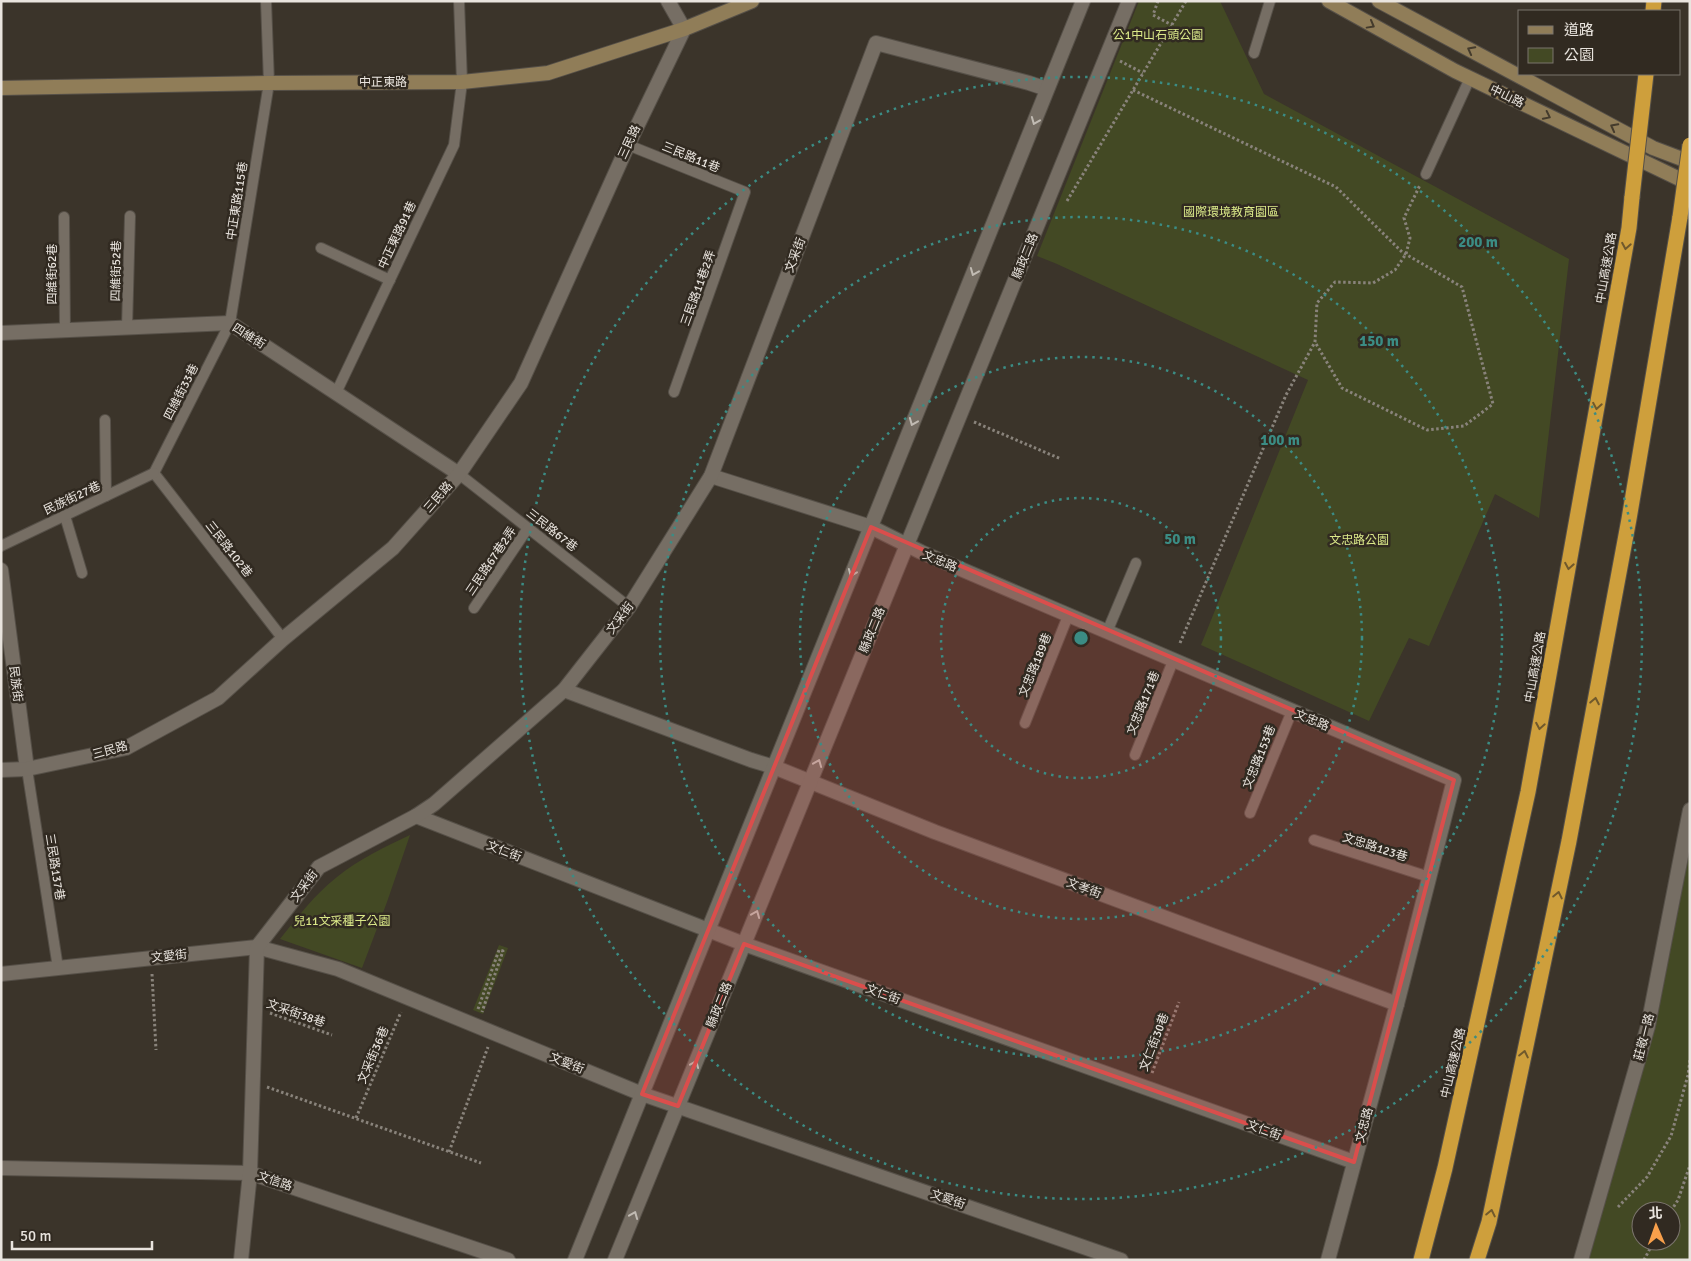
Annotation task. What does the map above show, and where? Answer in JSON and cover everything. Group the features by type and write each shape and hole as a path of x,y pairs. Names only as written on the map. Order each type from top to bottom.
{"highway":[{"name":"中山高速公路","path":"1421,1260 1447,1158 1528,792 1625,248 1646,75"},
{"path":"1477,1260 1489,1222 1570,841 1629,519 1680,217 1690,146"}],"main road":[{"name":"中正東路","path":"1,88 268,83 462,82 548,73 684,28 752,1"},
{"name":"中山路","path":"1329,1 1470,78 1690,184"},
{"name":"中山路","path":"1379,1 1652,148 1690,162"}],"street":[{"path":"668,1 684,28"},
{"path":"1072,27 1073,1"},
{"path":"575,1260 1083,1"},
{"name":"縣政二路","path":"615,1260 1129,1"},
{"name":"三民路","path":"1,770 27,769 126,748 218,698 283,639 393,548 459,474 521,383 628,145 684,28"},
{"name":"文采街","path":"257,947 319,867 416,816 434,804 564,690 629,607 711,476 876,43 1047,89"},
{"name":"四維街","path":"1,333 230,323 459,474"},
{"name":"文忠路","path":"711,476 871,527 907,546 1068,616 1454,780 1397,1004 1328,1260"},
{"name":"民族街","path":"1,570 27,769"},
{"name":"文孝街","path":"564,690 774,767 935,832 1397,1004"},
{"name":"莊敬一路","path":"1582,1260 1648,1026 1690,810"},
{"name":"文仁街","path":"416,816 744,944 1354,1162"},
{"path":"241,1260 250,1172 257,947"},
{"name":"文愛街","path":"1,974 257,947 338,969 642,1094 1121,1260"},
{"name":"文信路","path":"1,1168 250,1172 508,1260"}],"lane":[{"name":"中正東路115巷","path":"230,323 268,83 266,1"},
{"name":"中正東路91巷","path":"336,393 454,145 462,82 459,1"},
{"path":"1254,54 1270,1"},
{"path":"1426,174 1470,78"},
{"name":"三民路11巷","path":"628,145 745,192"},
{"name":"三民路11巷2弄","path":"674,392 745,192"},
{"name":"四維街52巷","path":"128,328 130,216"},
{"name":"四維街62巷","path":"64,217 65,330"},
{"path":"320,248 390,280"},
{"name":"四維街33巷","path":"154,473 230,323"},
{"path":"105,420 106,496"},
{"name":"民族街27巷","path":"1,546 154,473"},
{"name":"三民路102巷","path":"154,473 283,639"},
{"name":"三民路67巷","path":"459,474 629,607"},
{"path":"65,516 82,573"},
{"name":"三民路67巷2弄","path":"474,608 528,528"},
{"path":"1107,632 1136,563"},
{"name":"文忠路189巷","path":"1025,723 1068,616"},
{"name":"文忠路171巷","path":"1135,755 1173,661"},
{"name":"文忠路153巷","path":"1250,813 1292,711"},
{"name":"三民路137巷","path":"27,769 58,968"},
{"name":"文忠路123巷","path":"1314,840 1429,877"}],"path":[{"path":"1158,1 1153,15 1172,25"},
{"path":"1064,205 1186,1"},
{"path":"1115,59 1143,73"},
{"path":"1133,90 1336,187 1402,252 1462,286 1494,404 1464,426 1427,430 1342,388 1315,342"},
{"path":"1180,643 1286,395 1315,342 1317,303 1335,282 1373,282 1395,270 1406,254 1410,238 1404,218 1426,174"},
{"path":"959,416 1062,460"},
{"path":"499,950 504,951 475,1025 499,950"},
{"path":"151,958 156,1050"},
{"name":"文采街36巷","path":"356,1118 407,998"},
{"name":"文仁街30巷","path":"1146,1088 1179,1002"},
{"name":"文采街38巷","path":"255,1008 332,1035"},
{"path":"449,1152 493,1033"},
{"path":"1618,1207 1647,1177 1671,1136 1689,1075 1690,1060"},
{"path":"253,1082 481,1163"},
{"path":"1677,1201 1690,1165"}],"highlighted area":[{"path":"871,527 1454,780 1354,1162 744,944 678,1106 642,1094"}],"green space":[{"name":"國際環境教育園區","path":"1139,1 1220,1 1264,94 1569,259 1539,518 1495,494 1429,646 1409,638 1369,721 1201,645 1308,380 1037,256"},
{"path":"1690,810 1690,1260 1582,1260 1648,1026"},
{"name":"兒11文采種子公園","path":"410,835 362,968 280,939 314,899 337,877 363,859"},
{"path":"499,945 508,948 483,1014 473,1010"}],"park label":[{"name":"公1中山石頭公園","path":"1158,35"},
{"name":"文忠路公園","path":"1359,540"}]}
